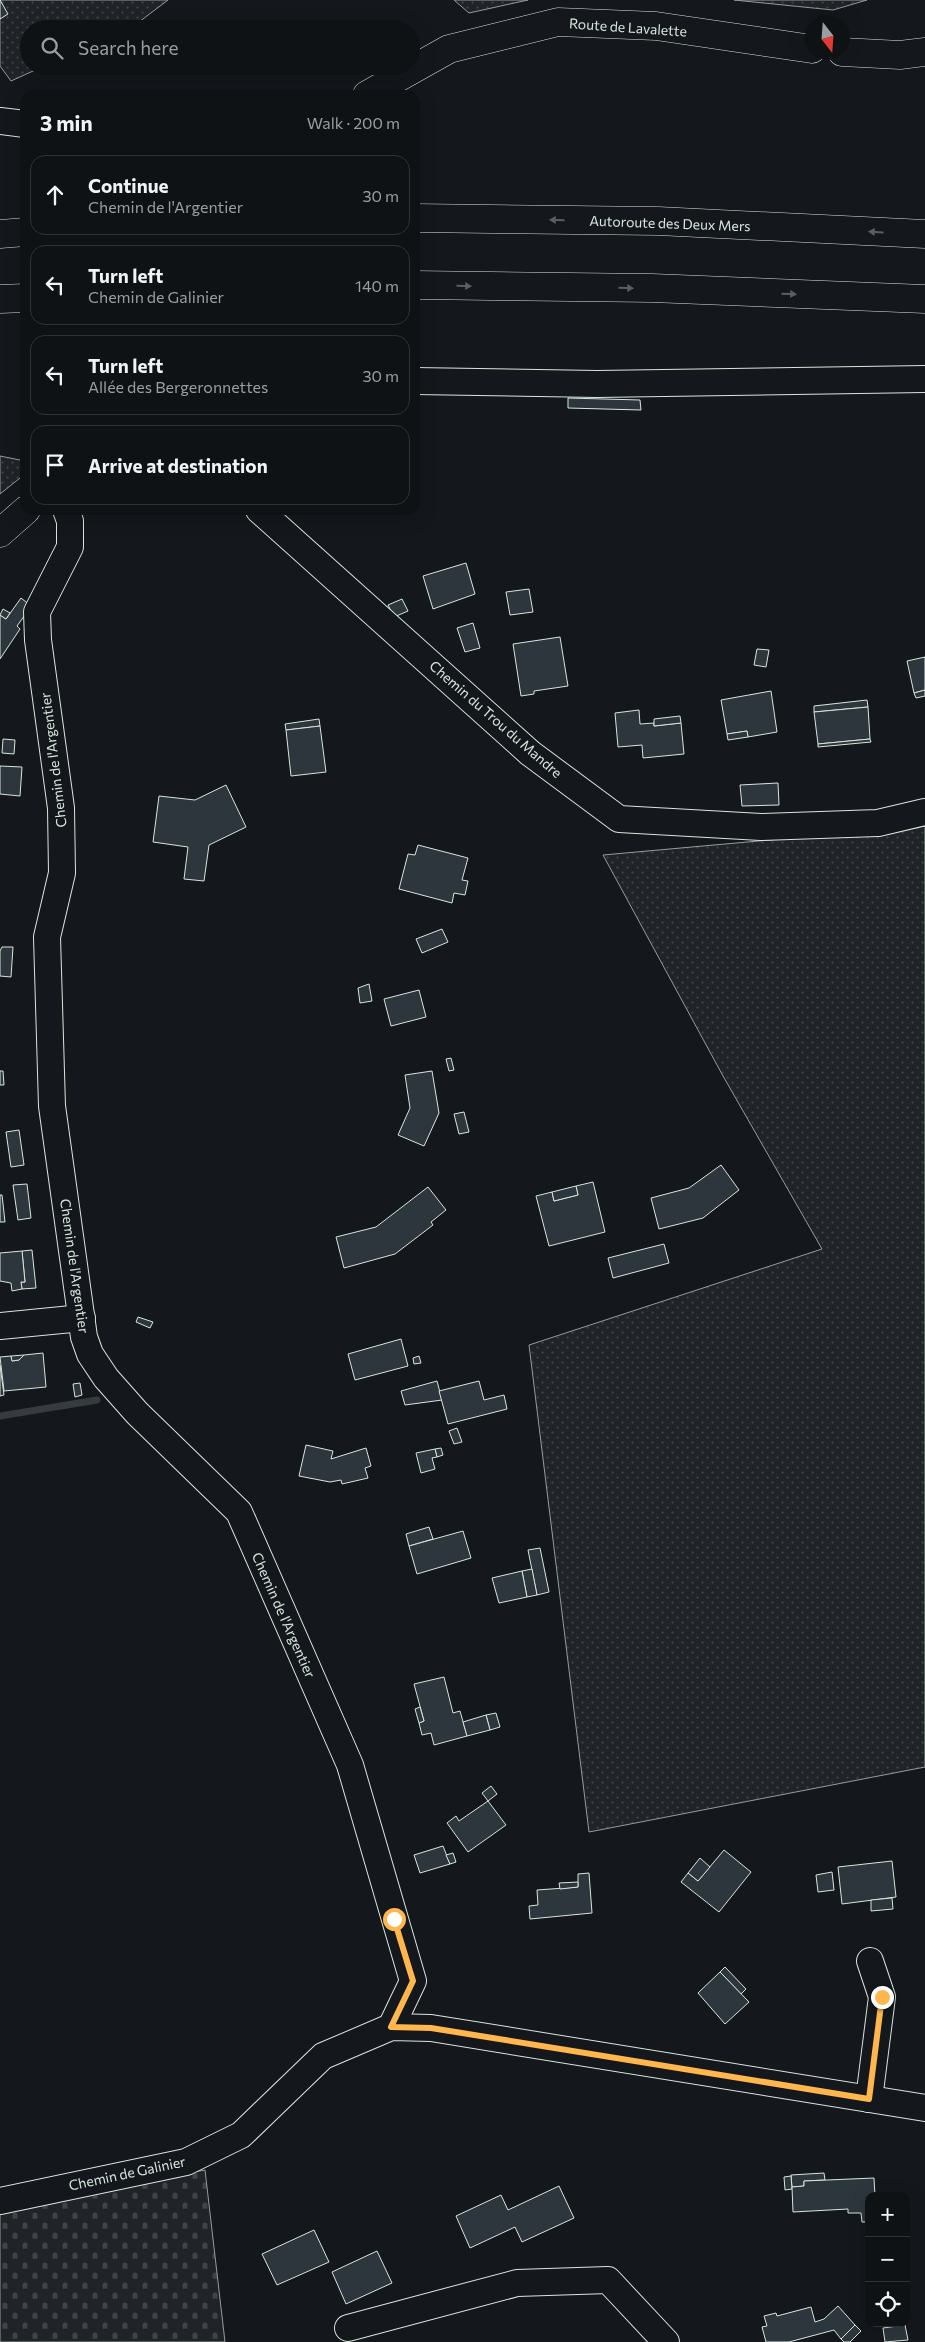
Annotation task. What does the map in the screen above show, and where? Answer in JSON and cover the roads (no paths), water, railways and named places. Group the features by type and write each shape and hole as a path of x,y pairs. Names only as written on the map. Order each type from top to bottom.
{"main road":[{"name":"Route de Lavalette","path":"420,65 449,49 558,22 656,26 805,48"},
{"path":"850,52 900,55 925,52"},
{"name":"Route de Lavalette","path":"376,90 403,75"},
{"name":"Autoroute des Deux Mers","path":"420,218 658,221 925,234"},
{"path":"0,234 20,232"},
{"path":"420,285 652,288 925,299"},
{"path":"0,299 20,298"},
{"path":"0,533 20,515"}],"street":[{"path":"0,121 20,123"},
{"path":"420,381 597,384 925,379"},
{"name":"Chemin de l'Argentier","path":"68,515 70,521 70,547 36,612 38,640 61,808 62,873 47,938 52,1106 84,1337 90,1354 106,1378 137,1413 239,1512 350,1765 413,1981 391,2027"},
{"name":"Chemin du Trou du Mandre","path":"265,515 530,753 619,819 761,827 878,823 925,812"},
{"path":"0,1326 82,1318"},
{"path":"869,2099 882,1997 870,1961"},
{"name":"Chemin de Galinier","path":"0,2201 186,2162 241,2135 323,2056 391,2027 431,2028 925,2108"},
{"path":"348,2328 517,2283 608,2280 666,2342"}],"waterway":[{"path":"0,1416 97,1400"}]}
